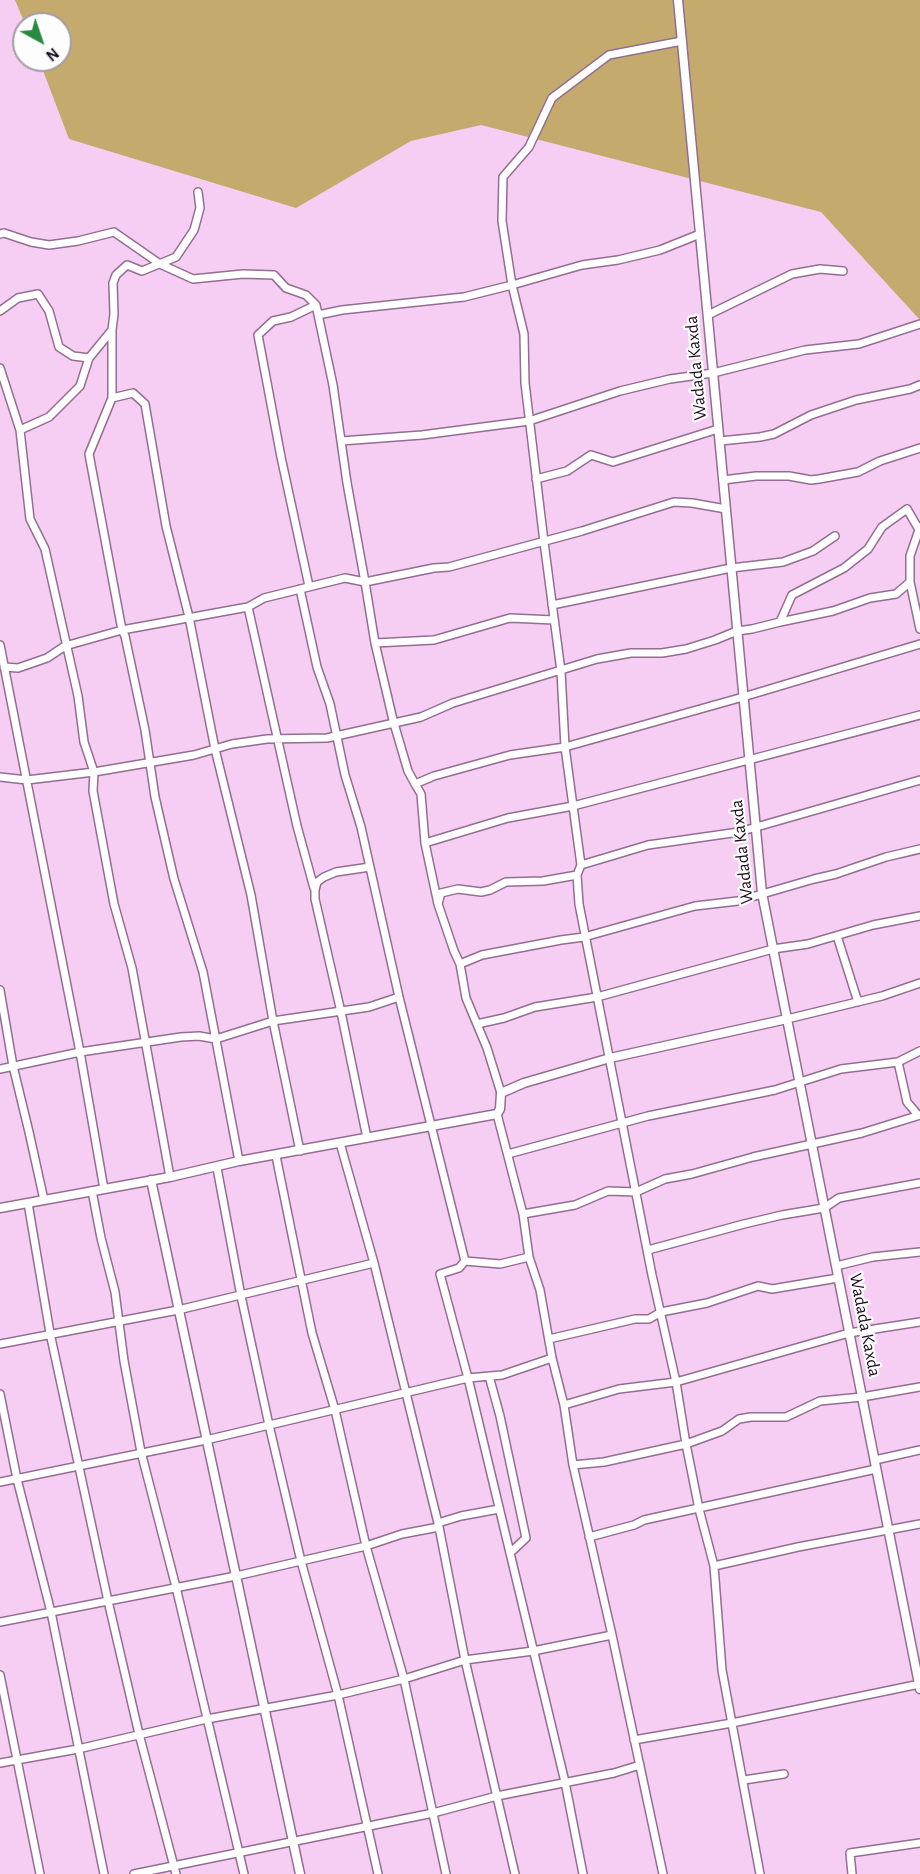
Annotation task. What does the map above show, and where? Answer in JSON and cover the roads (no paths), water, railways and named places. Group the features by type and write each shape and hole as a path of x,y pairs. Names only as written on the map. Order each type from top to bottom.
{"street":[{"name":"Wadada Kaxda","path":"678,0 762,893 920,1685"},
{"path":"682,41 609,55 552,98 529,147 503,177 502,221 512,285 524,334 525,383 529,421 561,671 565,747 581,865 576,875 584,937 676,1382 699,1509 714,1566 722,1670 760,1874"},
{"path":"198,192 200,208 194,230 176,257 142,271 127,265 116,275 112,283 114,314 112,398 89,454 122,630 151,762 155,797 174,879 203,972 240,1161"},
{"path":"0,234 10,234 31,242 49,245 114,232 160,264 193,279 243,274 274,275 286,288 306,295 316,305 333,385 375,643 408,771 421,794 425,843 438,904 460,964 466,998 487,1048 501,1093 500,1109 497,1114 523,1214 529,1257 540,1290 552,1359 564,1405 573,1465 663,1874"},
{"path":"318,315 342,310 464,297 582,265 618,260 660,250 700,234"},
{"path":"708,315 792,274 820,269 843,271"},
{"path":"0,311 18,298 38,294 48,311 59,347 73,356 89,358"},
{"path":"309,586 281,458 258,335 273,321 291,317 316,305"},
{"path":"341,441 411,436 529,421 620,391 670,379 713,373 805,350 859,344 920,324"},
{"path":"20,430 49,417 80,386 89,358 112,330"},
{"path":"0,368 20,430 30,519 45,549 78,696 84,742 94,772 93,791 114,904 132,968 170,1177"},
{"path":"720,441 774,434 811,415 856,399 920,385"},
{"path":"112,398 133,393 145,404 166,526 189,617 215,749 251,895 273,1021 300,1151"},
{"path":"536,479 567,471 591,455 613,462 718,429"},
{"path":"723,480 756,476 819,479 858,472 880,461 920,448"},
{"path":"4,667 18,668 38,662 65,646 122,630 249,607 264,598 309,586 345,578 365,582 449,567 544,542 674,502 726,509"},
{"path":"780,622 792,596 844,568 868,549 882,527 907,509 919,527 910,556 910,582 920,629"},
{"path":"552,605 731,568 783,562 813,551 835,536"},
{"path":"0,777 27,780 94,772 194,754 244,742 327,738 395,724 422,717 453,703 597,659 631,653 662,653 686,649 737,631 833,611 870,598 896,594 910,582"},
{"path":"300,589 317,667 330,704 345,775 361,827 399,997 465,1261"},
{"path":"249,607 297,826 315,890"},
{"path":"375,643 434,640 510,618 554,620"},
{"path":"415,784 434,776 510,755 565,747 744,697 920,644"},
{"path":"0,645 80,1052 104,1189"},
{"path":"425,843 508,818 573,806 920,715"},
{"path":"581,865 648,845 739,832 920,780"},
{"path":"460,964 482,955 584,937 695,906 738,901 920,849"},
{"path":"367,1138 315,899 315,890 317,882 324,877 336,872 370,867"},
{"path":"438,904 441,893 458,889 481,892 506,882 543,881 576,875"},
{"path":"477,1024 555,1002 597,997 773,949 808,944 873,925 920,916"},
{"path":"837,936 858,1002"},
{"path":"501,1093 524,1083 610,1058 858,1002 920,983"},
{"path":"0,990 13,1066 44,1200"},
{"path":"0,1069 80,1052 199,1036 216,1039 273,1021 369,1007 399,997"},
{"path":"508,1154 622,1123 775,1090 841,1069 898,1062 920,1051"},
{"path":"523,1214 575,1205 608,1191 636,1192 665,1179 862,1133 919,1115 906,1102 898,1062"},
{"path":"0,1208 497,1114"},
{"path":"340,1143 374,1263 438,1525 465,1660 516,1874"},
{"path":"276,1156 312,1333 335,1410 366,1546 404,1679 446,1874"},
{"path":"217,1167 241,1296 269,1425 301,1561 338,1695 378,1874"},
{"path":"151,1180 300,1874"},
{"path":"648,1250 744,1224 824,1208 839,1198 920,1183"},
{"path":"92,1191 115,1292 118,1322 141,1452 176,1587 244,1874"},
{"path":"28,1203 50,1333 108,1601 139,1734 176,1874"},
{"path":"836,1266 873,1257 920,1252"},
{"path":"465,1261 500,1264 529,1257"},
{"path":"465,1261 459,1268 441,1274 565,1782 583,1874"},
{"path":"0,1344 178,1310 374,1263"},
{"path":"549,1339 635,1319 650,1319 661,1312 706,1303 758,1286 772,1289 838,1278"},
{"path":"564,1405 619,1389 676,1382 849,1333 920,1322"},
{"path":"0,1482 206,1440 468,1378 502,1375 552,1359"},
{"path":"489,1376 500,1416 526,1538 510,1553"},
{"path":"573,1465 604,1462 686,1443 722,1431 739,1419 786,1416 820,1401 862,1397 920,1387"},
{"path":"0,1394 17,1479 51,1612 104,1874"},
{"path":"589,1537 634,1525 644,1520 699,1509 875,1465 920,1450"},
{"path":"0,1622 236,1576 366,1546 461,1516 500,1509"},
{"path":"714,1566 798,1547 920,1524"},
{"path":"0,1763 78,1749 207,1719 338,1695 404,1679 465,1660 533,1651 612,1635"},
{"path":"0,1675 40,1874"},
{"path":"634,1740 732,1723 920,1685"},
{"path":"134,1874 433,1812 497,1796 614,1773 640,1765"},
{"path":"744,1780 784,1774"},
{"path":"852,1874 850,1853 920,1843"}]}
